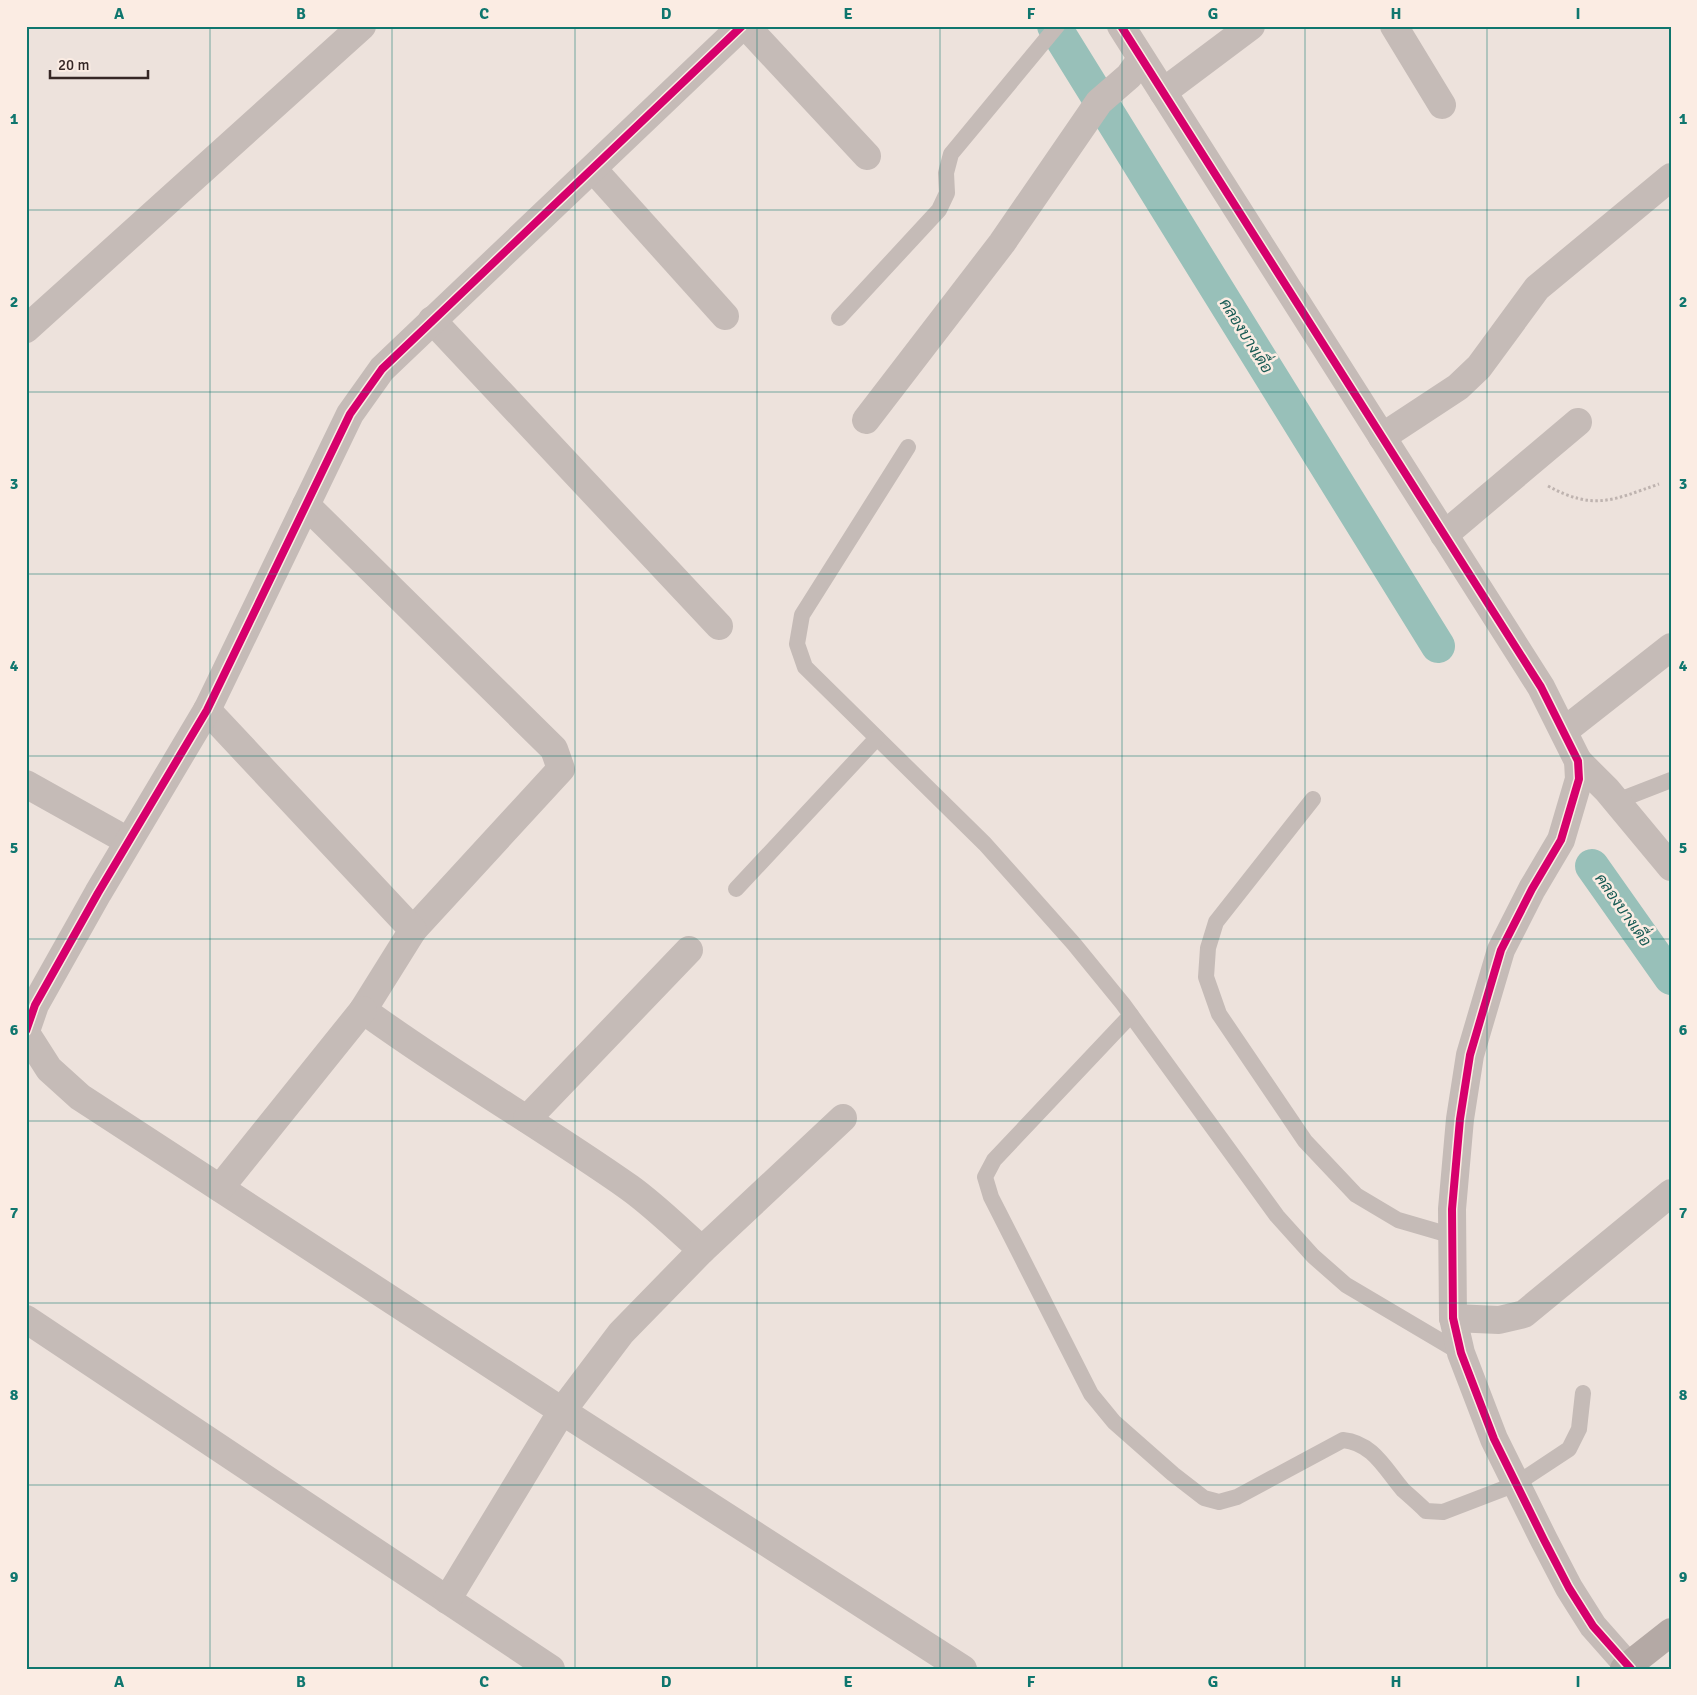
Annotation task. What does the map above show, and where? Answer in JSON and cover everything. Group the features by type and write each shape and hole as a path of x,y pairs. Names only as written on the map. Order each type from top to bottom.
{"main road":[{"path":"1628,1668 1671,1632"}],"street":[{"path":"26,329 362,26"},
{"path":"867,156 744,26 382,369 350,414 207,710 128,841 35,1005 26,1032 49,1069 80,1097 562,1412 607,1438 963,1669"},
{"path":"1121,26 1135,67 1163,92 1540,687 1578,761 1617,802 1671,867"},
{"path":"1163,92 1251,26"},
{"path":"1394,26 1442,105"},
{"path":"866,420 1002,243 1099,102 1135,67"},
{"path":"593,169 725,316"},
{"path":"1382,437 1458,387 1479,367 1536,288 1671,177"},
{"path":"432,320 719,626"},
{"path":"1444,535 1578,422"},
{"path":"220,1188 362,1010 413,930 561,769 554,749 306,505"},
{"path":"1564,731 1671,647"},
{"path":"207,710 413,930"},
{"path":"1578,761 1579,779 1561,840 1532,889 1501,950 1470,1055 1452,1209 1453,1318 1461,1354 1494,1439 1516,1484 1569,1588 1593,1626 1628,1668"},
{"path":"26,784 128,841"},
{"path":"527,1118 689,950"},
{"path":"362,1010 417,1049 527,1118 632,1189 702,1250"},
{"path":"447,1600 562,1412 621,1333 702,1250 843,1118"},
{"path":"1453,1318 1499,1320 1524,1314 1671,1193"},
{"path":"26,1319 551,1669"}],"lane":[{"path":"839,318 939,210 947,193 946,173 951,154 1058,26"},
{"path":"908,447 802,615 797,644 805,667 985,844 1074,944 1131,1016 1277,1216 1313,1256 1346,1285 1461,1354"},
{"path":"736,889 877,738"},
{"path":"1617,802 1671,780"},
{"path":"1313,799 1216,922 1208,948 1206,977 1219,1014 1304,1141 1356,1196 1398,1220 1453,1236"},
{"path":"1131,1016 994,1160 985,1178 990,1197 1091,1394 1114,1422 1173,1474 1204,1498 1219,1502 1238,1498 1343,1440 1356,1442 1371,1451 1404,1490 1426,1511 1443,1512 1516,1484 1569,1449 1579,1429 1583,1393"}],"path":[{"path":"1521,472 1560,493 1588,501 1609,502 1659,484"}],"waterway":[{"name":"คลองบางเดื่อ","path":"1054,26 1438,646"},
{"name":"คลองบางเดื่อ","path":"1592,866 1671,978"}],"cycle path":[{"path":"26,1031 35,1005 98,893 207,710 350,414 382,369 742,26"},
{"path":"1121,26 1541,687 1578,761 1579,779 1561,840 1532,889 1501,950 1470,1055 1460,1119 1452,1209 1453,1318 1461,1353 1494,1439 1544,1540 1569,1588 1593,1626 1631,1669"}]}
